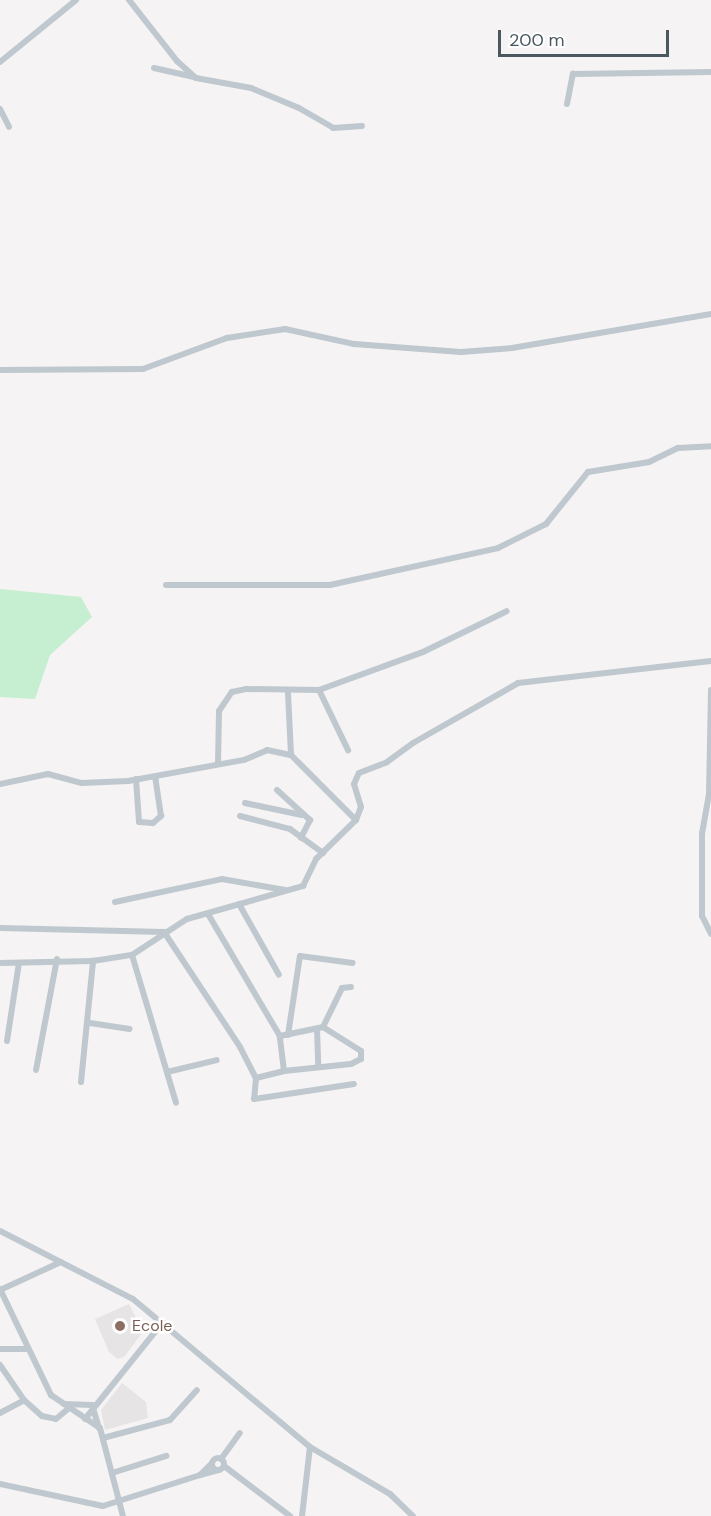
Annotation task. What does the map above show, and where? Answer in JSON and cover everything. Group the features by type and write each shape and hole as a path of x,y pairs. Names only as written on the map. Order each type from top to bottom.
{"street":[{"path":"0,62 76,0"},
{"path":"129,0 177,61 196,78"},
{"path":"154,68 251,88 299,108 333,128 362,126"},
{"path":"567,104 573,74 711,72"},
{"path":"0,109 9,127"},
{"path":"0,370 143,369 227,338 285,329 354,344 430,353 462,352 512,348 711,314"},
{"path":"166,585 330,585 498,548 546,524 588,472 649,462 678,448 711,446"},
{"path":"218,764 215,744 222,703 232,692 246,689 288,693 319,690 423,651 507,611"},
{"path":"0,963 57,959 93,961 132,955 187,919 286,890 307,881 323,853 356,820 361,807 354,784 359,773 387,762 413,743 518,683 711,662"},
{"path":"319,690 348,750"},
{"path":"711,690 710,777 702,833 702,916 711,934"},
{"path":"288,693 291,755"},
{"path":"0,784 48,774 82,783 136,779 218,764 267,750 291,755 356,820"},
{"path":"136,779 139,822 153,823 160,816 155,776"},
{"path":"277,790 306,816 311,824 301,838"},
{"path":"245,803 306,816"},
{"path":"240,816 290,829 323,853"},
{"path":"115,902 222,879 249,880 286,890"},
{"path":"239,904 279,975"},
{"path":"208,914 280,1036 284,1071"},
{"path":"0,928 164,932"},
{"path":"164,932 240,1047 255,1078 254,1099 354,1084"},
{"path":"132,955 176,1103"},
{"path":"288,1035 290,1005 300,956 353,963"},
{"path":"36,1070 57,959"},
{"path":"81,1082 90,1023 93,961"},
{"path":"7,1041 18,963"},
{"path":"318,1067 320,1028 342,988 351,987"},
{"path":"90,1023 130,1029"},
{"path":"255,1078 284,1071 358,1062 363,1054 320,1028 280,1036"},
{"path":"167,1072 217,1060"},
{"path":"0,1231 134,1299 310,1447 390,1494 413,1516"},
{"path":"62,1262 0,1290 45,1386 66,1406 100,1428"},
{"path":"85,1419 163,1322"},
{"path":"0,1349 28,1349"},
{"path":"0,1365 24,1400 49,1418 56,1419 66,1406"},
{"path":"102,1438 170,1420 197,1390"},
{"path":"0,1413 24,1400"},
{"path":"66,1406 94,1407"},
{"path":"94,1407 123,1516"},
{"path":"200,1475 212,1463 221,1459 240,1433"},
{"path":"302,1516 310,1447"},
{"path":"112,1473 166,1456"},
{"path":"221,1459 221,1468"},
{"path":"212,1463 290,1516"},
{"path":"0,1484 103,1506 221,1468"}],"shaded area":[{"name":"Ecole","path":"129,1304 143,1332 124,1357 117,1359 109,1352 95,1319"},
{"name":"Ecole","path":"122,1383 146,1402 148,1418 105,1430 101,1410"}],"green space":[{"path":"0,589 81,597 92,617 50,655 35,699 0,697"}],"place":[{"name":"Ecole","path":"120,1326"}]}
